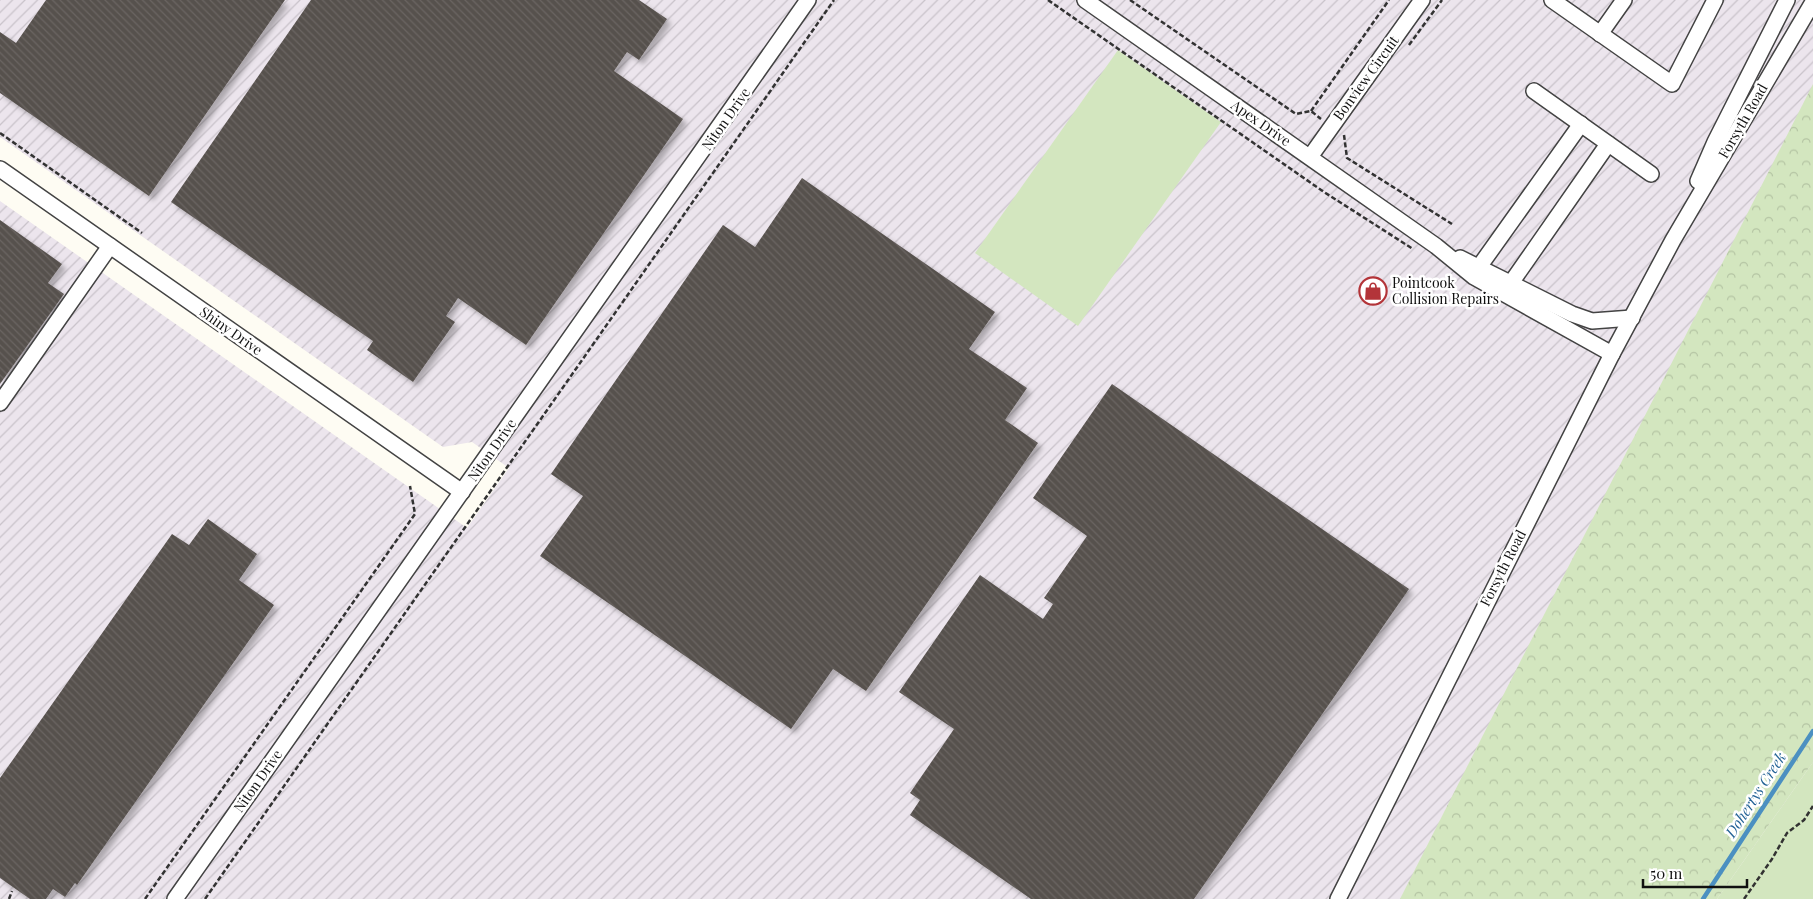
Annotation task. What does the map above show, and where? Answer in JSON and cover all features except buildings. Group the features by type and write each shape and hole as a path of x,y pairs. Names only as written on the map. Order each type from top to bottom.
{"street":[{"name":"Niton Drive","path":"175,899 808,0"},
{"name":"Apex Drive","path":"1085,0 1436,246 1474,276 1612,354"},
{"name":"Bonview Circuit","path":"1310,157 1422,0"},
{"path":"1552,0 1672,84 1715,0"},
{"path":"1600,34 1624,0"},
{"name":"Forsyth Road","path":"1673,240 1714,142 1786,0"},
{"name":"Forsyth Road","path":"1338,899 1612,354 1673,240 1813,2"},
{"path":"1534,91 1651,174"},
{"path":"1479,267 1582,124"},
{"path":"1511,283 1608,144"},
{"name":"Shiny Drive","path":"0,169 462,492"},
{"path":"0,402 110,246"},
{"name":"Apex Drive","path":"1436,246 1592,321 1632,318"}],"path":[{"path":"204,899 834,0"},
{"path":"1048,0 1324,192 1417,252"},
{"path":"1130,0 1296,114 1310,111 1389,0"},
{"path":"1310,111 1344,135 1347,158 1452,224"},
{"path":"0,133 142,232"},
{"path":"145,899 415,514 410,486"},
{"path":"1744,899 1772,859 1787,833 1804,820 1813,806"},
{"path":"9,899 12,891"}],"shaded area":[{"path":"0,0 1813,0 1813,762 1717,899 0,899 0,201 467,528 509,468 472,442 443,447 0,137"}],"green space":[{"path":"1118,50 1221,122 1078,326 975,253"},
{"path":"1813,84 1813,762 1717,899 1400,899"},
{"path":"1813,762 1813,899 1717,899"}],"waterway":[{"name":"Dohertys Creek","path":"1703,899 1813,731"}],"place":[{"name":"Pointcook Collision Repairs","path":"1373,291"}]}
